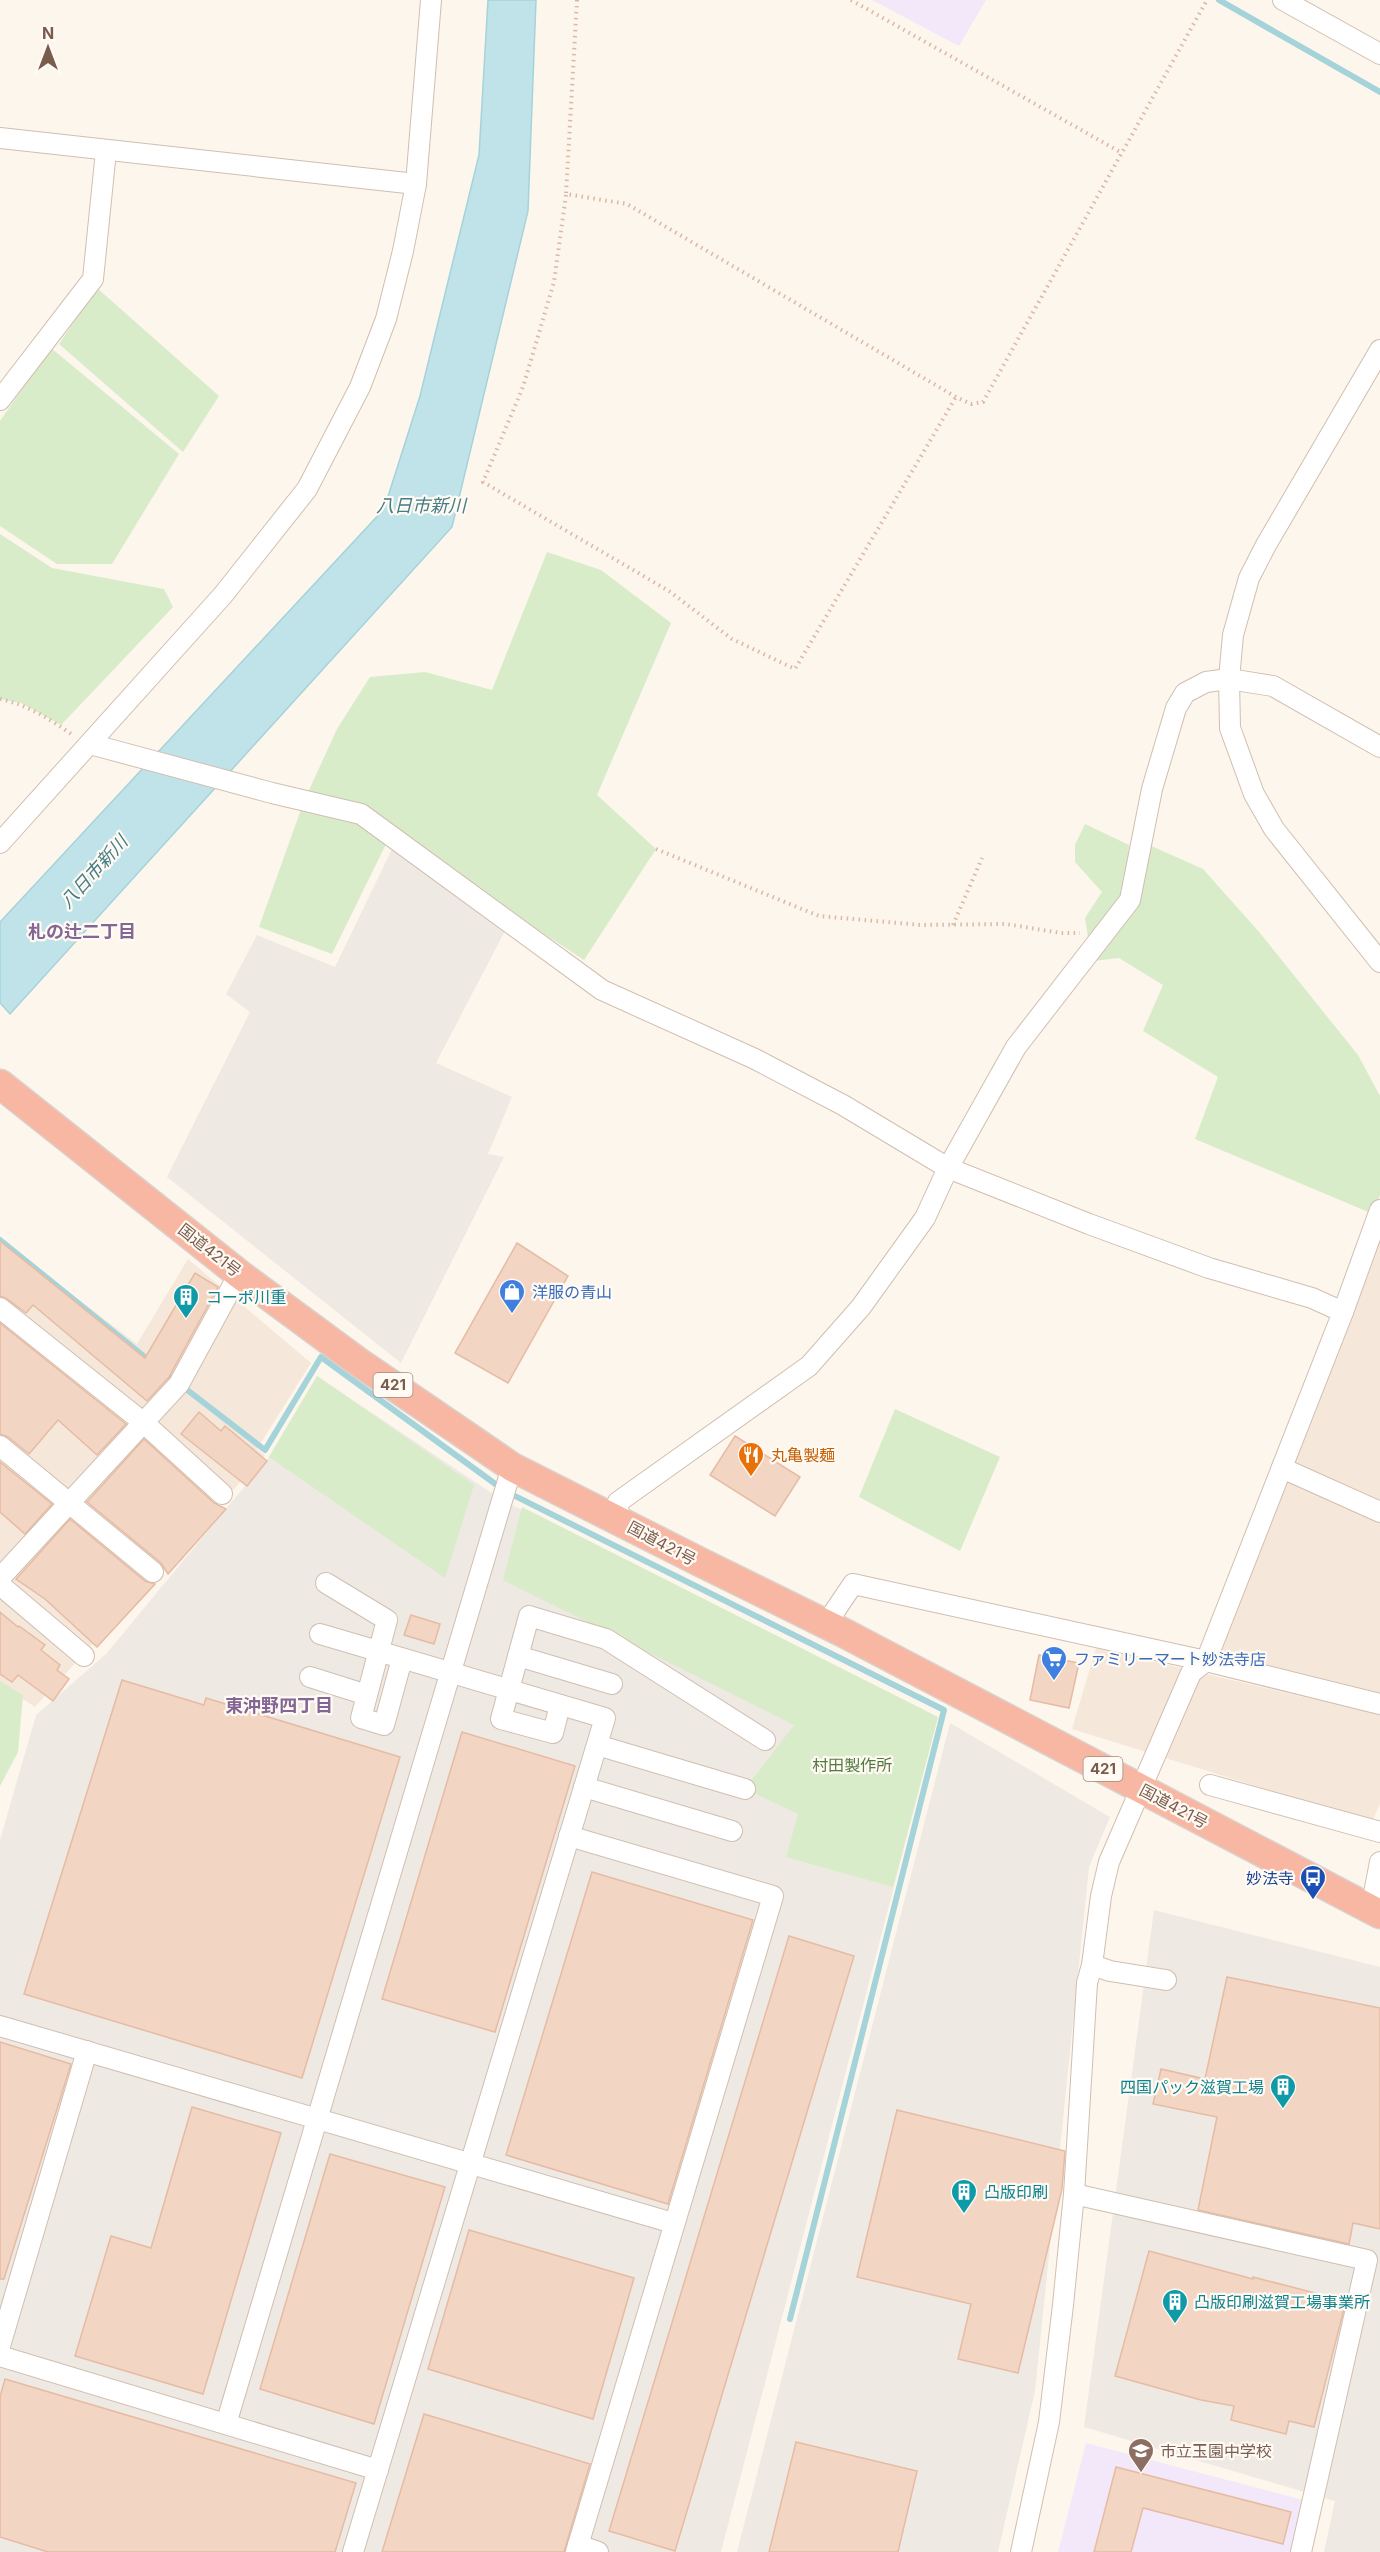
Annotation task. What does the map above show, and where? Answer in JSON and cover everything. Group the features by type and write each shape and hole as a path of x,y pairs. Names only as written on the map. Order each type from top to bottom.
{"highway":[{"name":"国道421号","path":"0,1084 239,1274 357,1361 512,1467 826,1624 1376,1911"}],"street":[{"path":"0,843 223,595 307,489 360,387 386,319 403,251 416,184 430,0"},
{"path":"1282,0 1380,54"},
{"path":"0,138 106,152 416,184"},
{"path":"0,400 93,279 106,152"},
{"path":"1380,350 1270,536 1249,578 1233,635 1229,679 1230,728 1254,794 1274,829 1380,962"},
{"path":"619,1520 618,1502 809,1366 861,1307 925,1218 948,1168 1016,1047 1130,900 1152,789 1176,708 1185,693 1206,682 1229,679 1273,686 1380,747"},
{"path":"90,744 272,793 361,814 602,990 755,1059 843,1105 948,1168 1209,1268 1312,1298 1343,1312"},
{"path":"1021,2552 1049,2422 1074,2194 1087,1983 1109,1862 1191,1673 1206,1661 1343,1312 1380,1210"},
{"path":"0,1578 179,1384 239,1274"},
{"path":"0,1308 144,1423 222,1494"},
{"path":"0,1446 153,1572"},
{"path":"226,2424 512,1467"},
{"path":"1282,1468 1380,1512"},
{"path":"326,1583 387,1620 361,1718 384,1725 402,1659"},
{"path":"826,1624 853,1584 1206,1661 1380,1704"},
{"path":"0,1585 84,1656"},
{"path":"560,1705 553,1734 501,1719 529,1616 606,1639 765,1740"},
{"path":"320,1634 605,1718 353,2552"},
{"path":"518,1656 612,1684"},
{"path":"310,1677 368,1695"},
{"path":"597,1745 745,1789"},
{"path":"1210,1785 1378,1827"},
{"path":"584,1787 732,1831"},
{"path":"569,1836 773,1896 577,2549 598,2552"},
{"path":"1376,1911 1380,1862"},
{"path":"1092,1965 1110,1971 1166,1980"},
{"path":"0,2026 673,2223"},
{"path":"0,2346 87,2051"},
{"path":"1074,2194 1367,2260 1301,2552"},
{"path":"0,2356 378,2470"}],"path":[{"path":"577,0 566,194 554,282 523,387 483,482 669,591 732,639 795,669 956,397"},
{"path":"851,0 1122,153"},
{"path":"566,194 627,204 956,397 971,404 983,402 1207,0"},
{"path":"0,699 21,703 90,744"},
{"path":"656,849 819,916 921,925 1006,924 1061,933 1105,933"},
{"path":"953,925 982,858"}],"shaded area":[{"path":"872,0 986,0 959,46"},
{"path":"393,847 507,927 436,1063 512,1097 488,1154 504,1157 401,1363 167,1177 250,1012 226,994 257,935 335,967"},
{"path":"1380,1228 1380,1695 1214,1657"},
{"path":"0,1240 137,1344 188,1259 311,1363 257,1449 265,1455 35,1707 0,1684"},
{"path":"317,1376 502,1500 938,1717 721,2552 0,2552 0,1840 36,1715 106,1654 269,1457"},
{"path":"1096,1648 1380,1715 1380,1804 1372,1822 1072,1729"},
{"path":"950,1723 1110,1817 1089,1867 1035,2391 998,2552 737,2552"},
{"path":"1154,1910 1380,1967 1380,2552 1324,2552 1335,2501 1084,2427"},
{"name":"市立玉園中学校","path":"1086,2443 1322,2505 1312,2552 1058,2552"}],"green space":[{"path":"97,288 219,396 183,452 59,344"},
{"path":"51,348 179,454 112,564 57,564 0,526 0,421"},
{"path":"0,534 52,568 164,589 173,607 61,725 21,703 0,699"},
{"path":"547,552 601,570 671,623 597,795 656,849 584,960 365,817 388,840 332,954 259,927 304,801 337,729 370,677 425,672 492,690"},
{"path":"1085,824 1129,845 1126,877 1130,900 1090,950 1085,918 1102,892 1075,862 1075,845"},
{"path":"1147,844 1203,869 1260,933 1358,1055 1380,1096 1380,1195 1373,1214 1195,1139 1218,1077 1143,1031 1163,985 1119,958 1093,961"},
{"path":"317,1376 474,1485 445,1578 269,1457"},
{"path":"895,1409 1000,1457 960,1551 859,1497"},
{"name":"村田製作所","path":"522,1507 938,1717 893,1887 786,1857 798,1814 745,1789 794,1725 503,1580"},
{"path":"0,1681 23,1695 18,1752 0,1786"}],"water":[{"name":"八日市新川","path":"488,0 536,0 528,211 452,527 10,1014 0,1003 0,922 384,509 420,396 479,155"}],"building":[{"path":"0,1241 145,1358 195,1273 218,1287 169,1377 147,1401 33,1305 26,1313 0,1296"},
{"name":"洋服の青山","path":"517,1243 568,1276 508,1383 455,1353"},
{"path":"0,1323 126,1424 97,1455 58,1420 29,1454 8,1437 0,1434"},
{"path":"199,1412 221,1431 225,1426 267,1461 247,1486 181,1434"},
{"path":"735,1436 800,1477 775,1516 710,1475"},
{"path":"144,1439 214,1503 226,1509 168,1574 161,1563 87,1502"},
{"path":"0,1462 52,1504 25,1534 0,1512"},
{"path":"70,1519 145,1581 155,1584 97,1647 45,1599 16,1579"},
{"path":"0,1612 45,1645 41,1650 60,1665 57,1670 69,1679 53,1701 18,1675 12,1682 0,1674"},
{"path":"411,1615 440,1624 434,1644 404,1635"},
{"name":"ファミリーマート妙法寺店","path":"1039,1655 1079,1663 1069,1708 1030,1700"},
{"path":"122,1680 204,1705 206,1698 400,1757 302,2078 24,1994"},
{"path":"462,1732 575,1766 495,2032 382,1999"},
{"path":"592,1872 753,1920 668,2204 506,2155"},
{"path":"789,1936 854,1956 675,2551 609,2531"},
{"name":"四国パック滋賀工場","path":"1227,1977 1380,2008 1380,2229 1353,2223 1349,2244 1198,2210 1217,2117 1153,2104 1161,2069 1205,2079"},
{"path":"0,2042 71,2064 4,2279 0,2279"},
{"path":"192,2107 281,2133 203,2394 75,2356 111,2236 151,2248"},
{"name":"凸版印刷","path":"897,2110 1065,2151 1062,2189 1018,2373 958,2359 971,2304 857,2277"},
{"path":"330,2154 445,2187 374,2424 260,2389"},
{"path":"469,2230 634,2278 593,2419 428,2369"},
{"path":"1149,2251 1346,2301 1314,2427 1289,2421 1286,2434 1231,2420 1234,2406 1201,2400 1115,2376"},
{"path":"5,2379 356,2483 335,2552 48,2552 0,2537 0,2397"},
{"path":"424,2414 590,2464 564,2552 382,2552"},
{"path":"796,2442 917,2471 898,2552 769,2552"},
{"path":"1116,2467 1291,2512 1283,2544 1143,2508 1131,2552 1094,2552"}],"waterway":[{"path":"1219,0 1380,92"},
{"path":"0,1240 151,1362"},
{"path":"164,1372 265,1450 321,1357 505,1491 944,1710 790,2319"}],"place":[{"name":"洋服の青山","path":"512,1315"},
{"name":"コーポ川重","path":"186,1320"},
{"name":"丸亀製麺","path":"751,1478"},
{"name":"ファミリーマート妙法寺店","path":"1054,1682"},
{"name":"妙法寺","path":"1313,1901"},
{"name":"四国パック滋賀工場","path":"1283,2110"},
{"name":"凸版印刷","path":"964,2215"},
{"name":"凸版印刷滋賀工場事業所","path":"1175,2325"},
{"name":"市立玉園中学校","path":"1141,2474"}],"district":[{"name":"札の辻二丁目","path":"82,932"},
{"name":"東沖野四丁目","path":"279,1706"}]}
